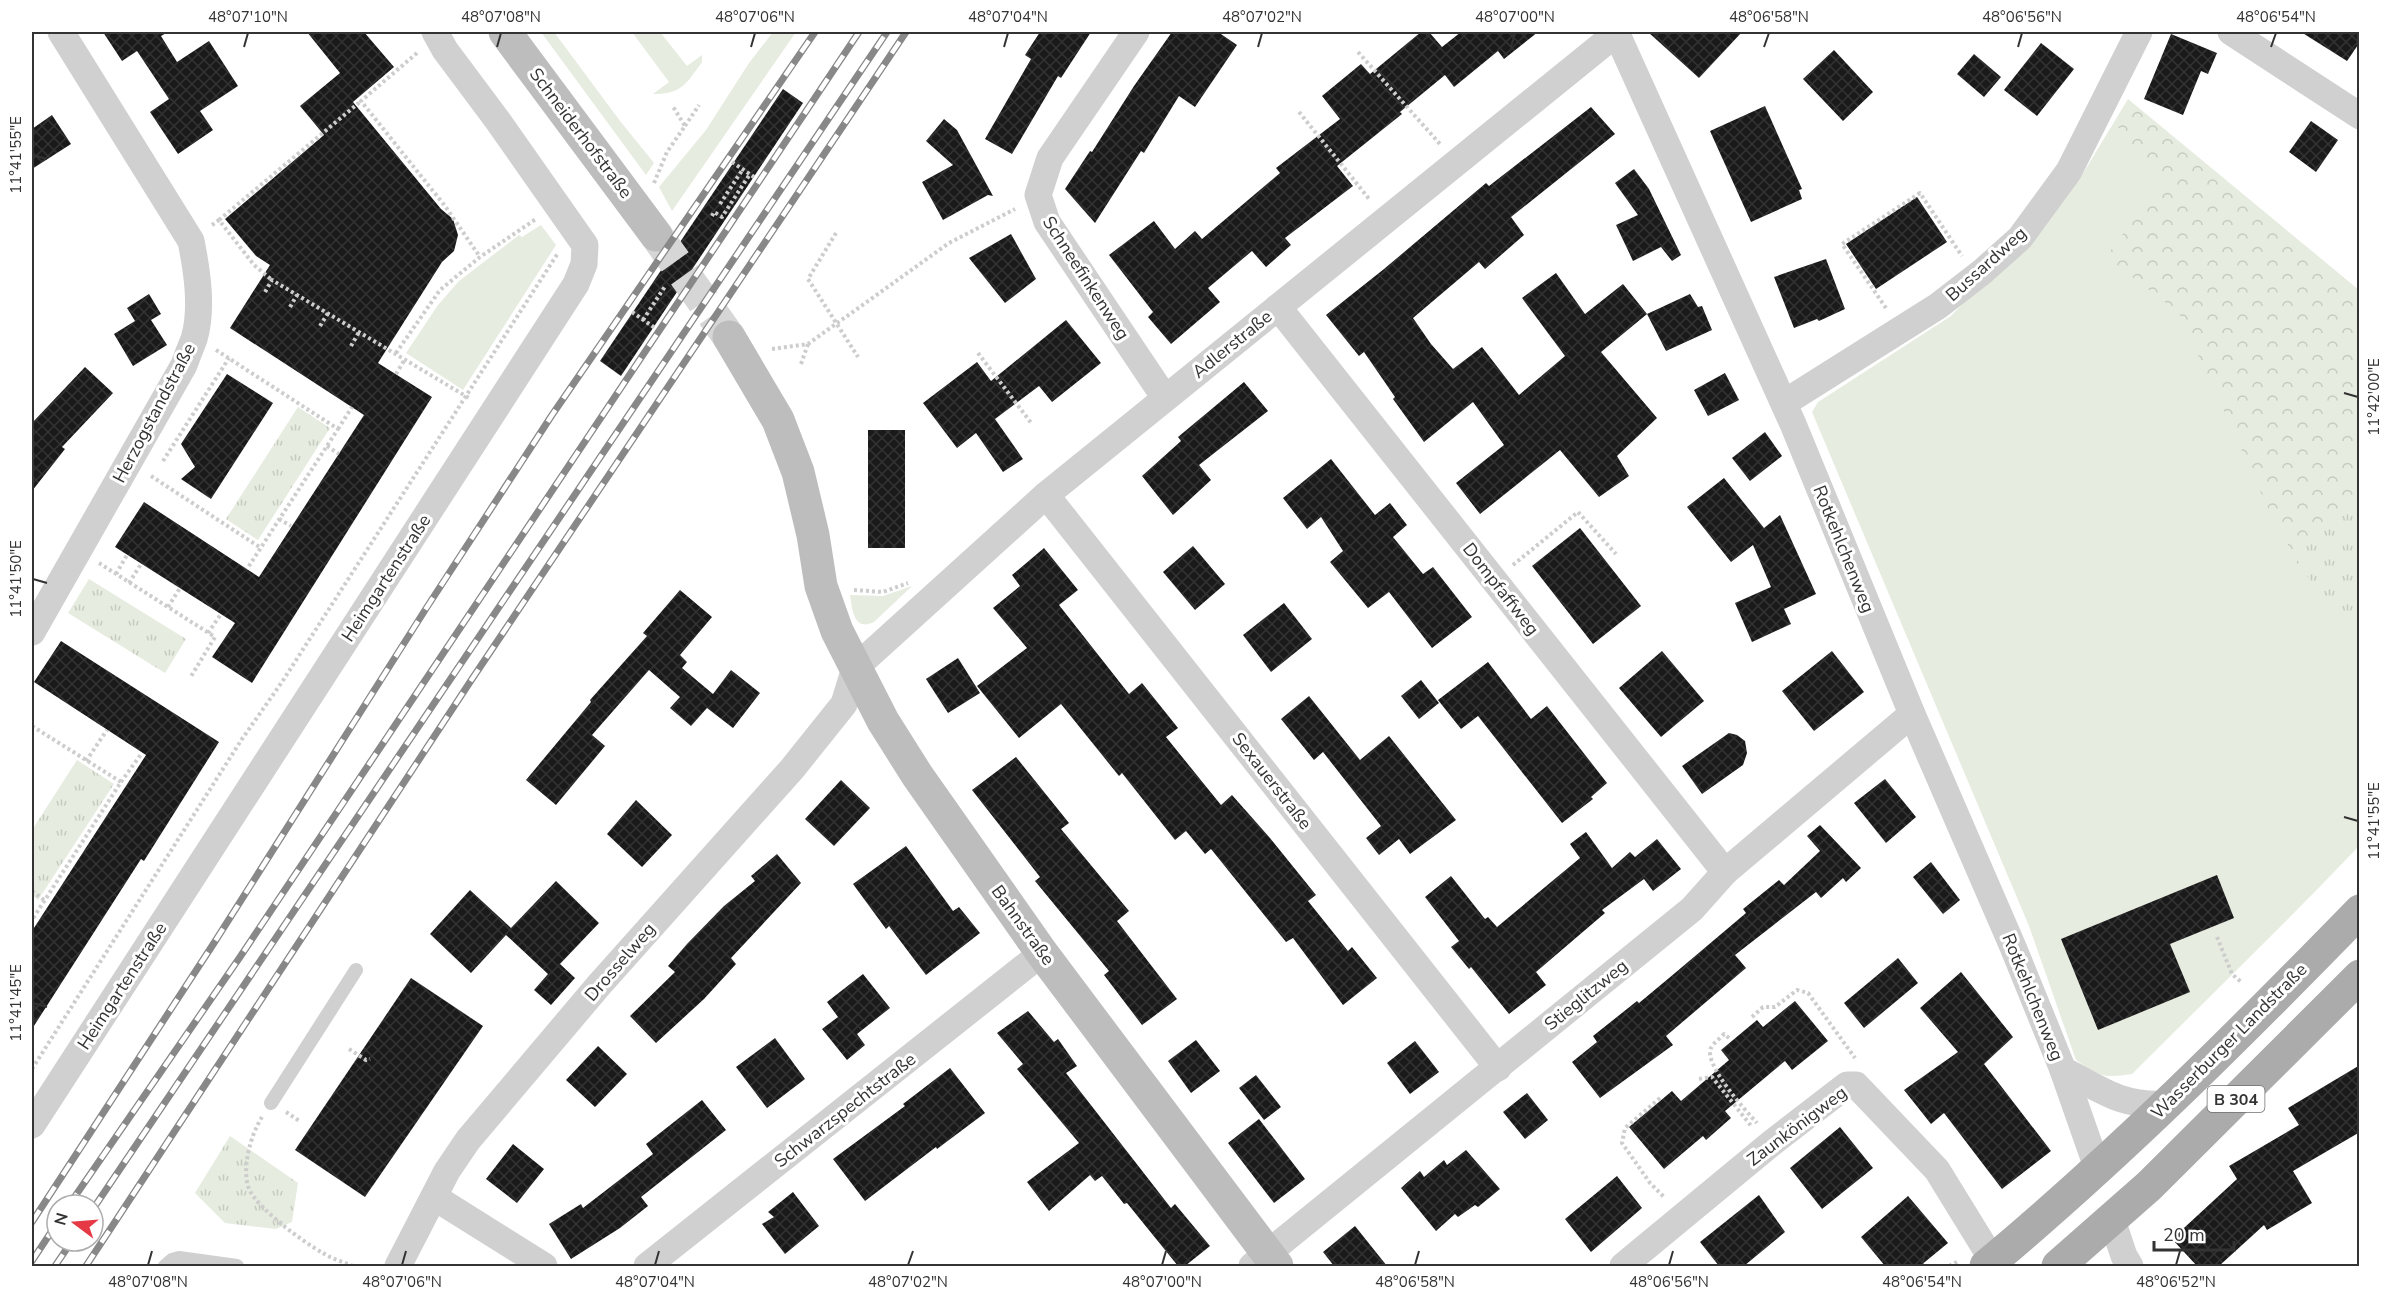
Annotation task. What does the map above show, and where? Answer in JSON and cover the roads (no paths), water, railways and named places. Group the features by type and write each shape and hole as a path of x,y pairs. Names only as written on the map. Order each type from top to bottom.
{"main road":[{"name":"Wasserburger Landstraße","path":"1990,1264 2098,1170 2360,911"},
{"name":"B 304","path":"2058,1266 2112,1220 2360,976"},
{"path":"2098,1170 2112,1220"}],"street":[{"name":"Herzogstandstraße","path":"32,632 184,365 195,337 198,308 196,267 191,241 61,32"},
{"name":"Schneiderhofstraße","path":"505,32 656,235"},
{"name":"Schneefinkenweg","path":"1136,32 1050,158 1038,195 1047,222 1166,398"},
{"name":"Rotkehlchenweg","path":"1617,32 1784,403 1912,714 2013,947 2063,1070 2098,1170"},
{"name":"Adlerstraße","path":"855,668 1046,495 1617,32"},
{"name":"Bussardweg","path":"1784,403 1938,306 1982,272 2020,238 2069,171 2139,32"},
{"path":"2231,32 2360,116"},
{"name":"Heimgartenstraße","path":"32,1125 576,284 584,264 585,245 445,50 436,34"},
{"name":"Dompfaffweg","path":"1278,307 1725,872"},
{"name":"Bahnstraße","path":"729,336 778,420 798,472 820,586 837,631 883,721 917,775 1042,953 1266,1262"},
{"name":"Sexauerstraße","path":"1046,495 1497,1068"},
{"name":"Drosselweg","path":"398,1266 447,1172 468,1140 599,985 792,769 844,704 855,668"},
{"name":"Stieglitzweg","path":"1266,1262 1497,1068 1692,909 1725,872 1912,714"},
{"name":"Schwarzspechtstraße","path":"647,1266 1042,953"},
{"name":"Rotkehlchenweg","path":"2063,1070 2128,1102 2144,1106 2166,1104"},
{"name":"Zaunkönigweg","path":"1623,1266 1846,1085 1856,1085 1937,1170 1990,1264"},
{"path":"434,1197 544,1266"},
{"path":"2112,1220 2124,1256 2130,1266"}],"lane":[{"path":"271,1103 356,970"},
{"path":"165,1266 171,1260 179,1258 237,1266"}],"tunnel":[{"path":"656,235 729,337"}],"railway":[{"path":"32,1222 214,943 552,415 815,32"},
{"path":"77,1193 240,957 859,32"},
{"path":"104,1193 887,32"},
{"path":"86,1266 472,679 906,32"},
{"path":"32,1261 45,1241"},
{"path":"55,1266 64,1253"}]}
